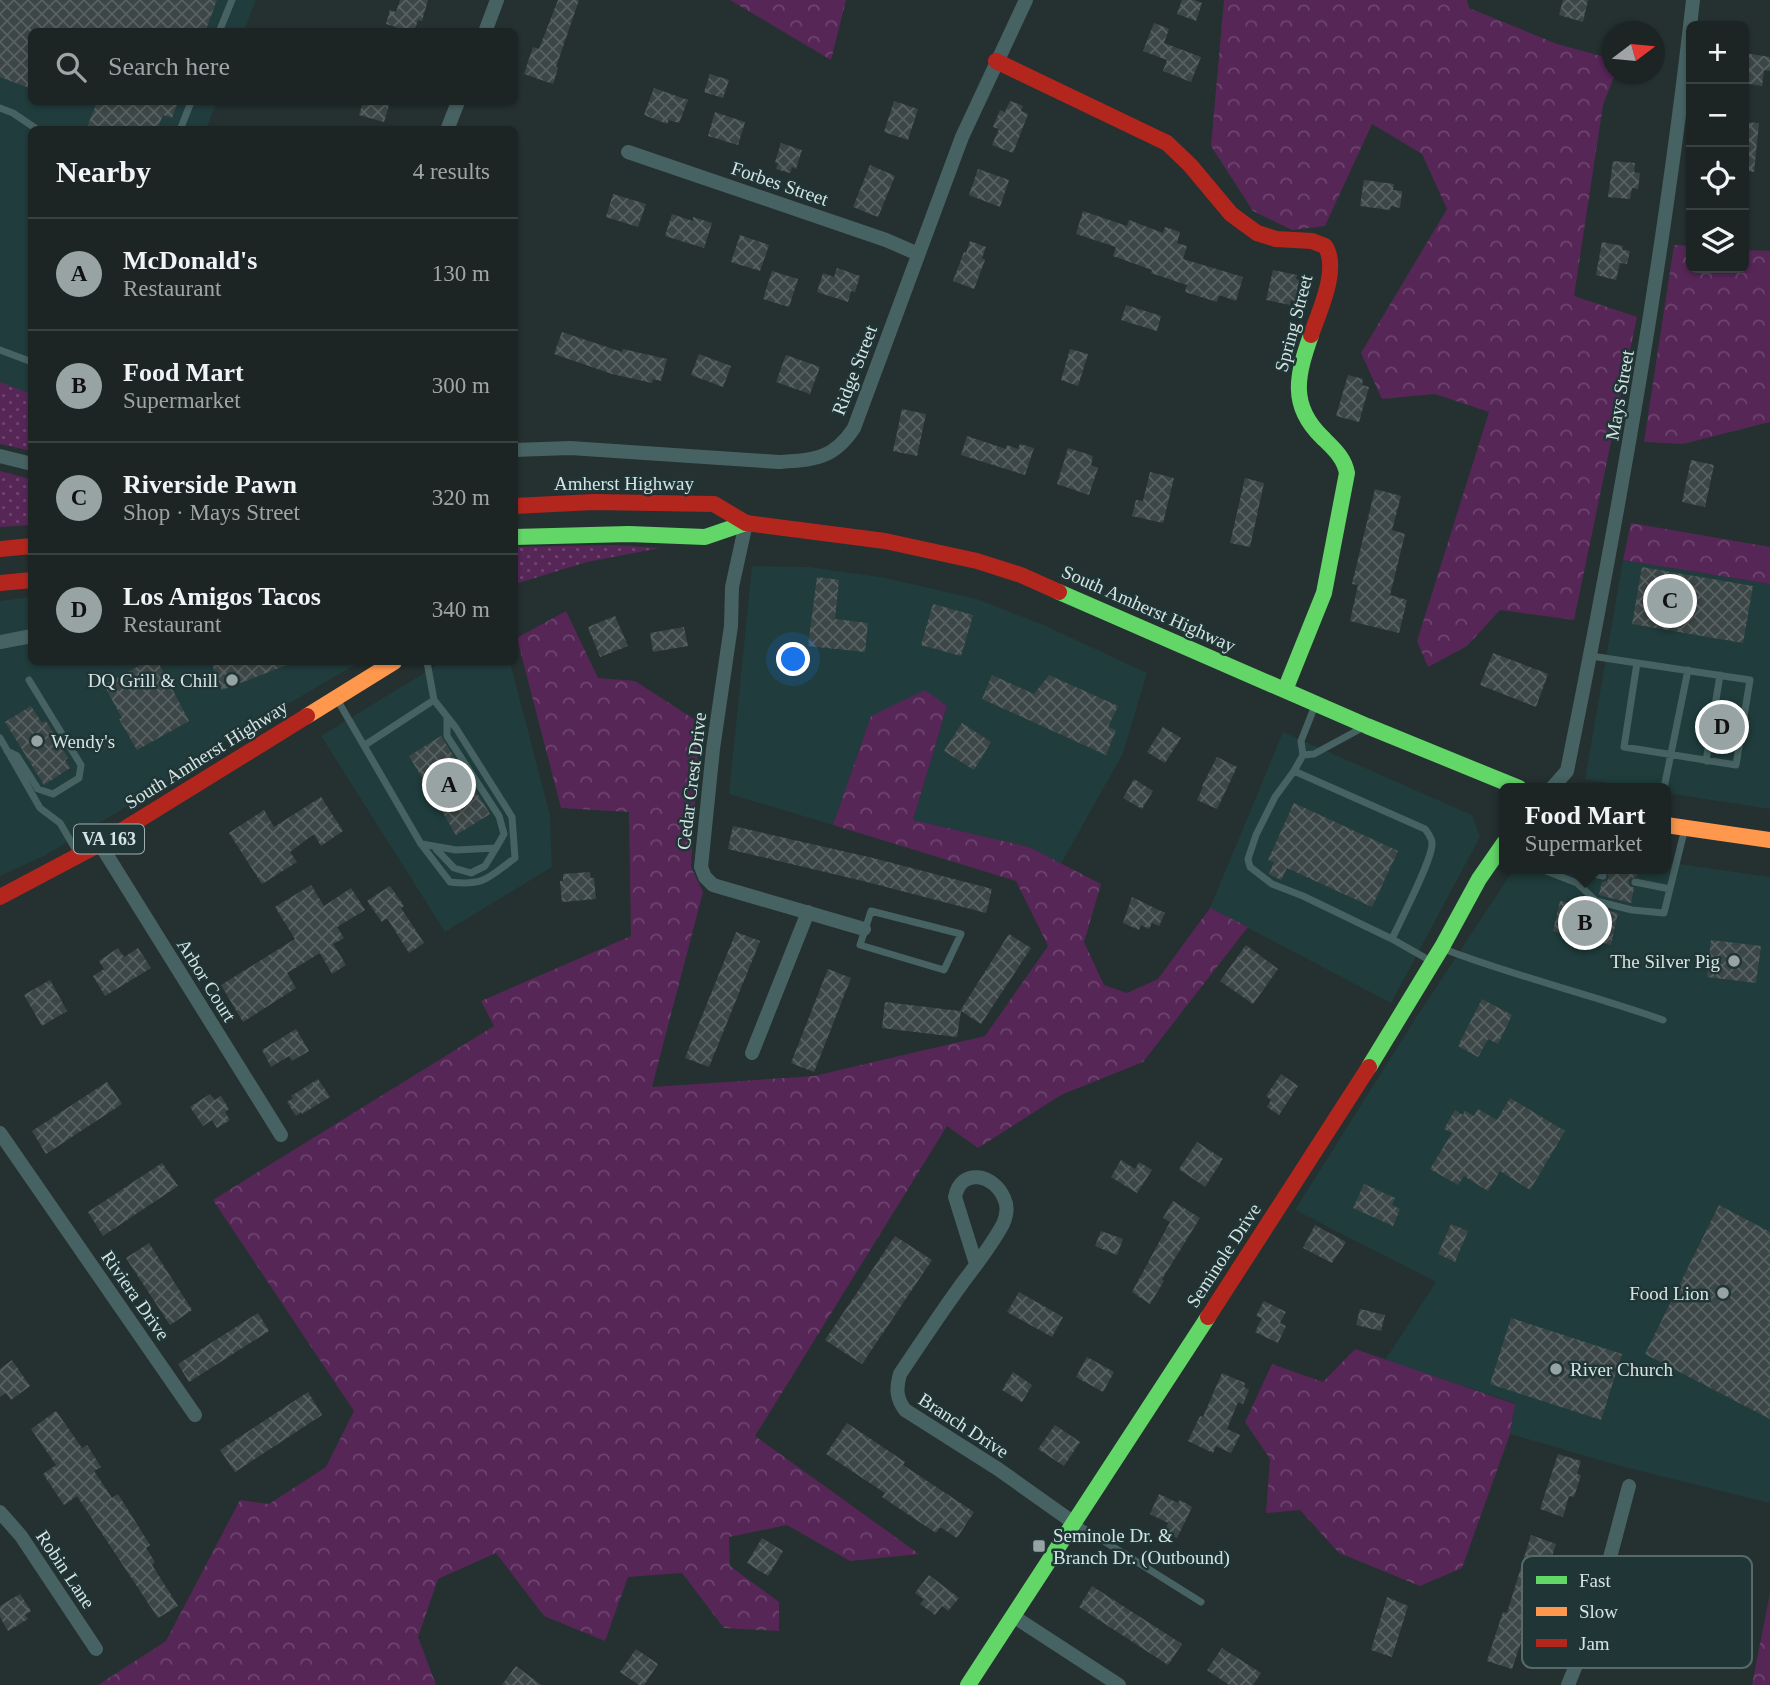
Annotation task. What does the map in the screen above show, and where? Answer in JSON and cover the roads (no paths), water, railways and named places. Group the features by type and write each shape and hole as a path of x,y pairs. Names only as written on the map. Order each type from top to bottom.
{"main road":[{"name":"Spring Street","path":"996,61 1167,143 1188,161 1211,190 1254,232 1280,240 1311,240 1321,243 1327,249 1330,259 1328,281 1305,355 1297,392 1307,424 1342,458 1347,473 1324,593 1285,690"},
{"name":"Amherst Highway","path":"518,506 594,502 713,504 746,523"},
{"name":"South Amherst Highway","path":"746,523 885,541 978,561 1031,579 1367,726 1507,783"},
{"path":"518,537 616,534 705,537 746,523"},
{"path":"0,549 28,546"},
{"path":"0,583 28,580"},
{"name":"South Amherst Highway","path":"0,897 100,845 389,665"},
{"path":"1671,826 1770,840"},
{"name":"Seminole Drive","path":"968,1685 1347,1104 1442,947 1479,879 1499,856"}],"street":[{"path":"486,28 497,0"},
{"name":"Ridge Street","path":"518,450 570,449 779,462 805,461 828,455 846,440 854,428 962,137 1026,0"},
{"name":"Mays Street","path":"1556,783 1567,771 1591,656 1651,319 1693,0"},
{"path":"449,126 457,105"},
{"name":"Forbes Street","path":"628,152 918,254"},
{"path":"0,456 28,463"},
{"name":"Cedar Crest Drive","path":"746,523 732,587 731,626 710,773 701,867 705,877 713,885 864,929"},
{"path":"0,642 28,637"},
{"name":"Arbor Court","path":"100,845 281,1135"},
{"path":"752,1053 808,912"},
{"name":"Riviera Drive","path":"0,1133 195,1415"},
{"name":"Branch Drive","path":"976,1264 955,1197 957,1188 964,1180 972,1177 992,1183 1002,1193 1007,1214 1004,1223 976,1264 900,1374 897,1396 905,1410 998,1469 1074,1523"},
{"path":"1610,1556 1629,1486"},
{"name":"Robin Lane","path":"0,1512 21,1536 96,1649"},
{"path":"1013,1616 1119,1685"},
{"path":"1568,1685 1575,1668"}],"lane":[{"path":"221,28 232,0"},
{"path":"182,126 190,105"},
{"path":"0,108 32,126"},
{"path":"0,350 28,360"},
{"path":"1591,656 1750,680 1736,765 1624,747 1637,663"},
{"path":"336,697 421,844 450,882 472,885 484,880 515,858 512,817 495,787 434,700 428,665"},
{"path":"1665,783 1688,670"},
{"path":"1706,761 1720,675"},
{"path":"7,751 17,757 37,789 53,793 79,778 81,765 29,680"},
{"path":"365,745 434,700"},
{"path":"1316,704 1301,741 1303,755 1275,796 1256,835 1248,859 1250,867 1272,884 1392,939 1433,962"},
{"path":"436,848 454,868 471,873 485,866 504,834 499,816 447,736 447,717"},
{"path":"1303,755 1314,754 1367,726"},
{"path":"0,738 40,808 60,823 79,857"},
{"path":"1294,771 1425,829 1432,840 1425,866 1392,939"},
{"path":"1554,874 1577,883 1596,901 1632,910 1664,913 1685,828"},
{"path":"421,844 456,850 496,848"},
{"path":"1671,865 1675,866"},
{"path":"1577,883 1580,874"},
{"path":"1596,874 1603,876"},
{"path":"1635,882 1670,889"},
{"path":"871,911 961,934 944,970 860,945 864,929 871,911"},
{"path":"1442,947 1489,966 1623,1005 1663,1020"},
{"path":"1074,1523 1201,1602"}],"place":[{"name":"Riverside Pawn","path":"1670,601"},
{"name":"DQ Grill & Chill","path":"232,680"},
{"name":"Los Amigos Tacos","path":"1722,727"},
{"name":"Wendy's","path":"37,741"},
{"name":"McDonald's","path":"449,785"},
{"name":"Food Mart","path":"1585,923"},
{"name":"The Silver Pig","path":"1734,961"},
{"name":"Food Lion","path":"1723,1293"},
{"name":"River Church","path":"1556,1369"},
{"name":"Seminole Dr. & Branch Dr. (Outbound)","path":"1039,1546"}]}
